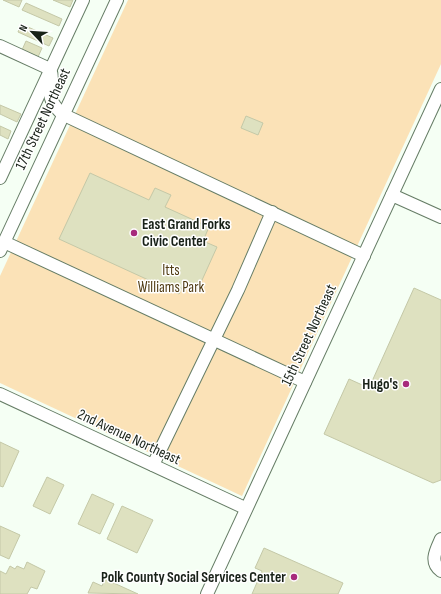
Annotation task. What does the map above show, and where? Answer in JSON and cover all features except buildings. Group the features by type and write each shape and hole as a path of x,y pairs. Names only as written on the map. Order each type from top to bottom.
{"street":[{"path":"0,178 83,0"},
{"name":"17th Street Northeast","path":"2,247 62,114 116,0"},
{"path":"0,46 50,69"},
{"path":"50,69 52,77 50,96 52,102 62,114 364,256"},
{"name":"15th Street Northeast","path":"207,594 245,508 441,89"},
{"path":"392,195 441,217"},
{"path":"153,466 213,339 238,290 272,212"},
{"path":"2,247 213,339 305,382"},
{"name":"2nd Avenue Northeast","path":"0,394 245,508"},
{"path":"441,539 434,557 435,566 441,571"}],"green space":[{"name":"Itts Williams Park","path":"128,0 441,0 441,64 242,496 0,383 0,276"}],"place":[{"name":"East Grand Forks Civic Center","path":"134,233"},
{"name":"Hugo's","path":"406,384"},
{"name":"Polk County Social Services Center","path":"294,577"}]}
